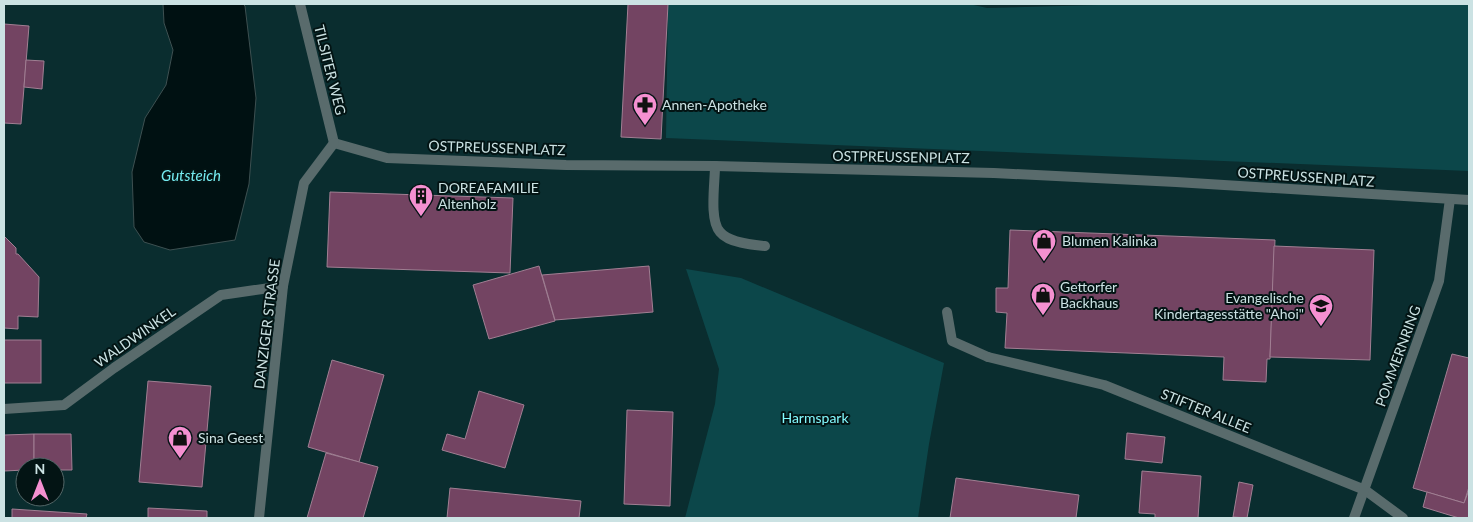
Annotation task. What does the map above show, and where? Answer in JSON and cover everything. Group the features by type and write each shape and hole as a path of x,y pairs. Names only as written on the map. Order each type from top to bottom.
{"street":[{"name":"TILSITER WEG","path":"300,4 334,143"},
{"name":"OSTPREUSSENPLATZ","path":"334,143 387,158 566,165 715,166 994,173 1469,200"},
{"name":"DANZIGER STRASSE","path":"259,518 283,286 304,183 334,143"},
{"path":"715,166 714,219 720,233 742,244 765,246"},
{"name":"POMMERNRING","path":"1354,518 1440,281 1450,199"},
{"name":"WALDWINKEL","path":"4,409 64,405 114,368 221,295 283,286"},
{"name":"STIFTER ALLEE","path":"947,312 952,341 988,356 1104,385 1365,490 1403,518"}],"green space":[{"path":"668,4 969,4 987,8 1135,4 1469,4 1469,171 666,138"},
{"name":"Harmspark","path":"686,269 741,278 944,363 918,518 685,518 715,404 719,369"}],"water":[{"name":"Gutsteich","path":"163,4 243,4 245,6 256,98 249,184 235,240 170,250 144,242 134,227 132,172 145,118 166,85 173,50 164,23"}],"building":[{"path":"628,4 668,4 661,139 621,137"},
{"path":"4,24 29,26 21,124 4,123"},
{"path":"26,60 44,61 42,89 24,87"},
{"name":"DOREAFAMILIE Altenholz","path":"330,192 513,198 510,273 327,267"},
{"path":"1010,230 1275,240 1270,359 1267,359 1266,382 1223,380 1224,357 1005,348 1007,313 996,312 996,288 1008,288"},
{"path":"4,236 16,248 16,254 39,277 38,317 18,316 18,329 4,328"},
{"name":"Evangelische Kindertagesstätte \"Ahoi\"","path":"1274,246 1374,250 1370,360 1270,357"},
{"path":"539,266 555,321 489,339 473,285"},
{"path":"649,266 653,312 555,320 542,275"},
{"path":"4,340 41,340 41,383 4,383"},
{"path":"1452,354 1469,358 1469,487 1464,503 1413,488"},
{"path":"332,360 384,375 359,462 308,447"},
{"path":"148,381 211,386 202,487 139,482"},
{"path":"479,391 524,405 505,468 442,450 447,434 465,439"},
{"path":"627,410 673,412 670,506 624,504"},
{"path":"1127,433 1165,437 1162,463 1125,459"},
{"path":"34,434 34,457 15,457 15,470 4,471 4,435"},
{"path":"34,434 71,434 72,470 65,470 65,457 34,457"},
{"path":"326,453 378,467 363,518 307,518"},
{"path":"1142,471 1201,476 1198,518 1155,518 1155,514 1139,513"},
{"path":"956,478 1079,495 1076,518 950,518"},
{"path":"1239,482 1253,485 1247,518 1233,517"},
{"path":"450,488 581,501 579,518 447,518"},
{"path":"1469,490 1469,518 1459,518 1423,507 1427,492 1464,503"},
{"path":"148,508 207,511 207,518 148,518"},
{"path":"12,509 87,514 86,518 12,518"}],"place":[{"name":"Annen-Apotheke","path":"645,126"},
{"name":"DOREAFAMILIE Altenholz","path":"421,217"},
{"name":"Blumen Kalinka","path":"1044,262"},
{"name":"Gettorfer Backhaus","path":"1043,316"},
{"name":"Evangelische Kindertagesstätte \"Ahoi\"","path":"1321,327"},
{"name":"Sina Geest","path":"180,459"}]}
